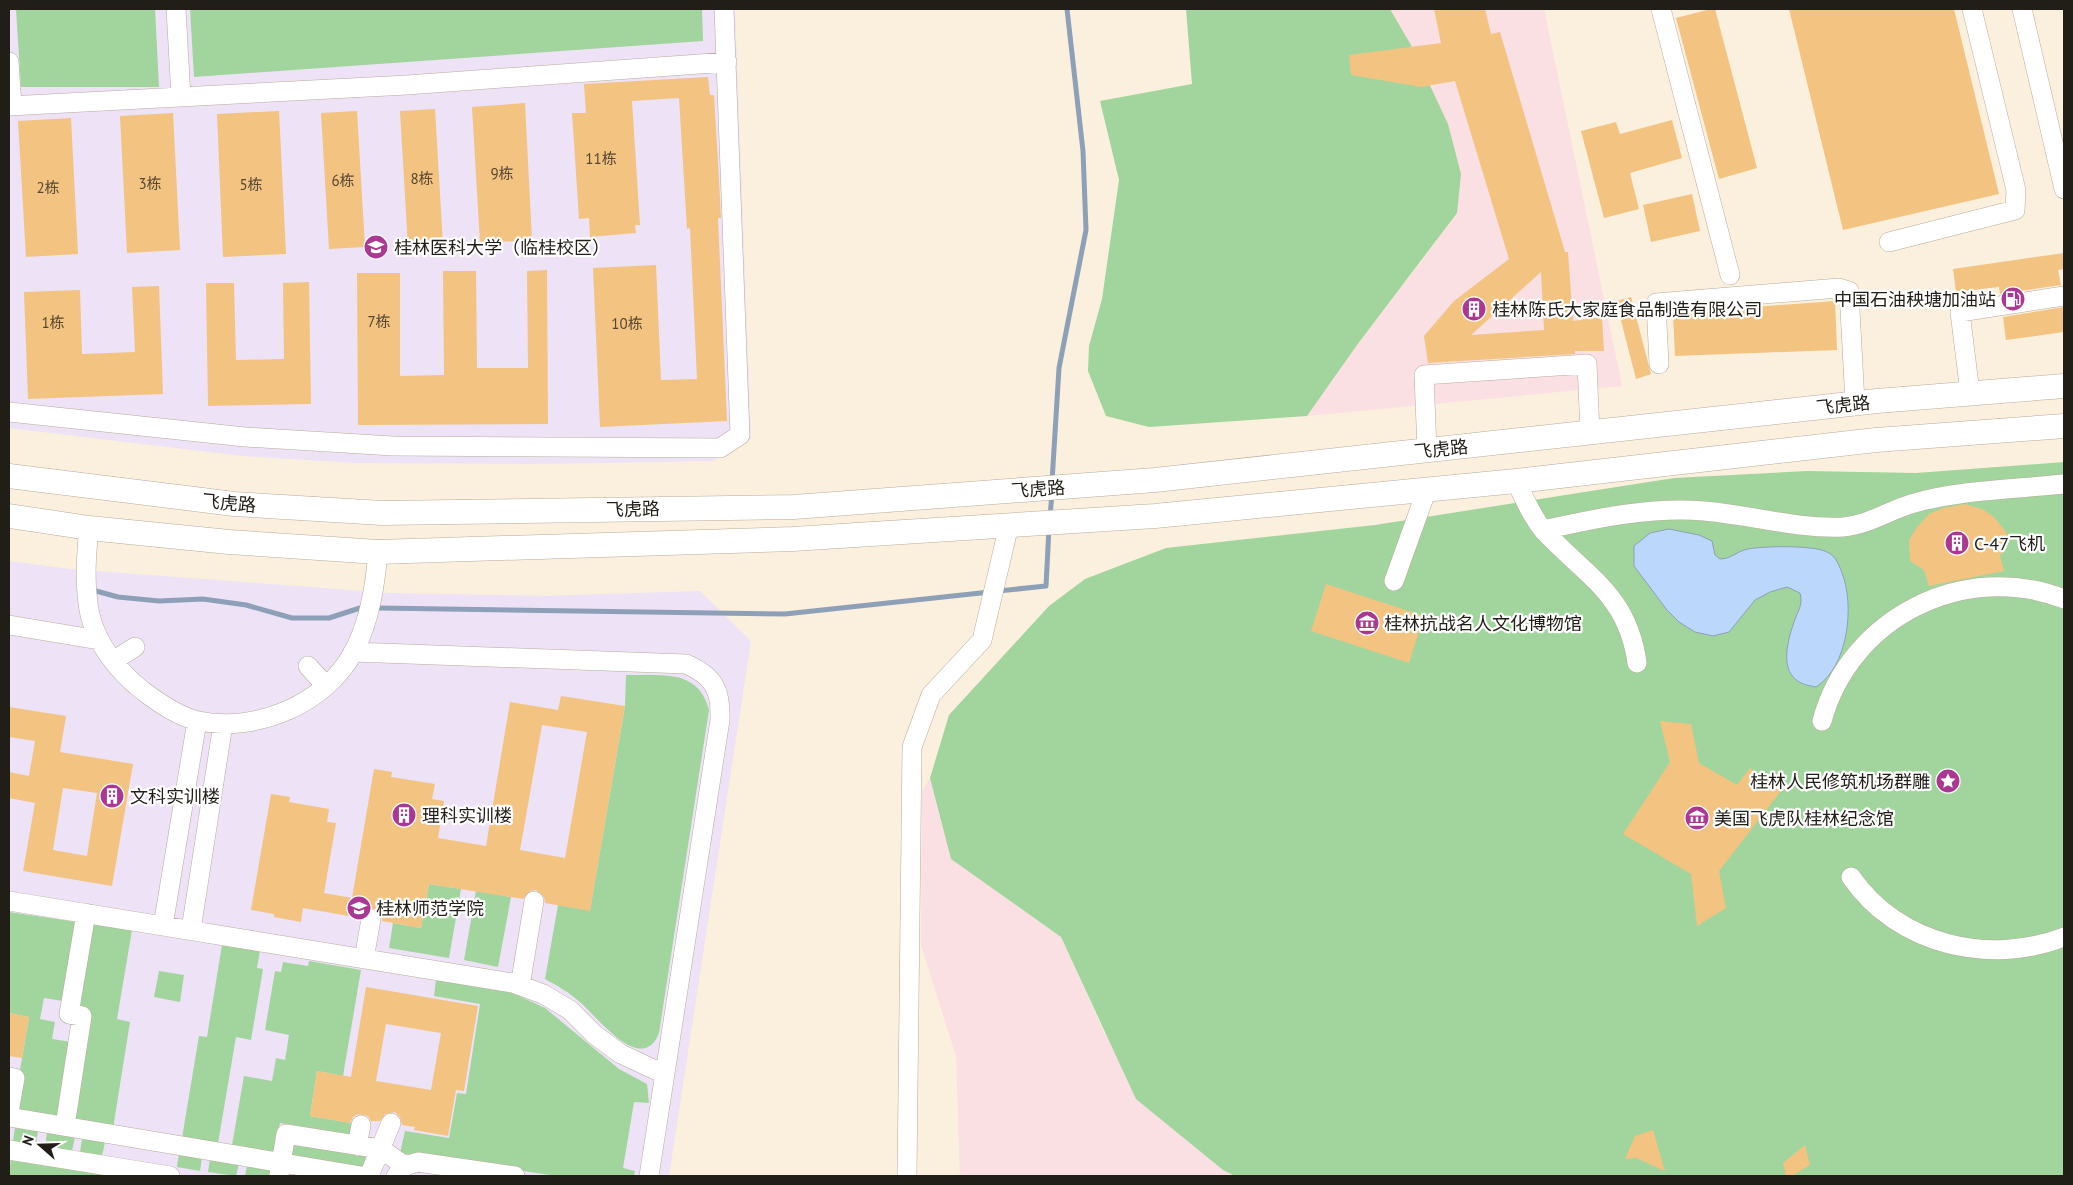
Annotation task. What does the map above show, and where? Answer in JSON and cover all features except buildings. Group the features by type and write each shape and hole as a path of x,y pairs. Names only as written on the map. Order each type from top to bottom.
{"main road":[{"name":"飞虎路","path":"9,476 234,504 382,513 794,507 1156,480 1855,403 2064,386"},
{"name":"飞虎路","path":"9,516 89,528 229,542 378,552 793,539 1155,516 1516,481 1876,440 2064,426"}],"street":[{"path":"176,9 181,97"},
{"path":"9,412 245,437 392,446 720,448 740,435 724,9"},
{"path":"1661,9 1730,275"},
{"path":"1889,242 2015,210 2016,190 1972,9"},
{"path":"2022,9 2064,189"},
{"path":"9,62 10,106 407,85 727,62"},
{"path":"1659,364 1656,303 1839,288 1849,292 1855,403"},
{"path":"1970,393 1960,312 2064,296"},
{"path":"1427,450 1424,375 1587,364 1590,433"},
{"path":"1516,481 1532,514 1543,530 1599,582 1619,608 1630,632 1637,663"},
{"path":"1543,530 1598,518 1677,510 1704,511 1772,523 1844,527 1876,519 1911,504 1943,498 2064,484"},
{"path":"1394,581 1427,490"},
{"path":"907,1176 912,747 931,695 982,640 1010,525"},
{"path":"89,528 86,588 90,616 100,640 112,661 131,682 152,698 174,711 197,721 223,724 248,722 278,715 308,700 334,677 353,652 367,620 375,583 378,552"},
{"path":"1822,721 1832,692 1856,655 1887,624 1925,602 1945,594 1988,586 2032,589 2064,599"},
{"path":"9,625 100,640"},
{"path":"112,661 136,648"},
{"path":"353,652 686,664 706,675 714,684 719,693 720,720 649,1176"},
{"path":"308,666 325,685"},
{"path":"162,926 197,721"},
{"path":"191,930 223,724"},
{"path":"1851,877 1867,896 1890,915 1921,934 1941,942 1977,950 2006,950 2035,946 2064,937"},
{"path":"9,901 520,986 543,994 570,1010 594,1035 621,1054 664,1074"},
{"path":"520,986 534,901"},
{"path":"65,1126 82,1016 69,1014 86,913"},
{"path":"364,959 371,920"},
{"path":"9,1077 15,1078 9,1112"},
{"path":"9,1117 65,1126 280,1170 361,1176"},
{"path":"370,1176 391,1123"},
{"path":"357,1146 361,1125"},
{"path":"280,1170 286,1134 381,1149 401,1171 418,1162 515,1176"},
{"path":"9,1150 170,1176"}],"shaded area":[{"name":"桂林医科大学（临桂校区）","path":"9,9 735,9 751,439 714,461 537,464 358,463 243,456 9,428"},
{"path":"1390,9 1544,9 1622,386 1307,416 1357,345 1437,241 1411,45"},
{"name":"桂林师范学院","path":"9,561 70,569 389,593 545,596 700,591 751,641 669,1176 9,1176"},
{"path":"930,778 951,859 1061,937 1105,1035 1223,1170 1235,1176 960,1176 956,1056 921,945 922,792"}],"green space":[{"path":"16,9 155,9 159,87 21,87"},
{"path":"190,9 702,9 703,41 194,77"},
{"path":"1186,9 1390,9 1411,45 1448,124 1461,174 1457,213 1357,345 1307,416 1149,427 1106,416 1088,371 1089,346 1102,299 1119,180 1100,101 1192,84"},
{"path":"2064,462 2064,1176 1235,1176 1223,1170 1136,1099 1061,937 951,859 930,778 949,715 1049,606 1085,579 1166,548 1375,525 1674,478 1807,471 1916,473"},
{"path":"626,675 665,675 687,681 704,696 709,710 659,1033 651,1045 642,1049 620,1040 577,999 545,979 558,905 590,910 625,706"},
{"path":"429,884 461,889 449,958 389,948 393,923 421,928"},
{"path":"476,891 511,897 498,967 464,960"},
{"path":"9,912 132,930 117,1019 130,1022 112,1135 12,1117 29,1017 9,1013","holes":["44,998 69,1002 78,1043 52,1039 55,1022 40,1019"]},
{"path":"222,945 260,951 257,968 263,969 251,1040 236,1037 218,1143 182,1138 199,1036 207,1037"},
{"path":"309,961 361,970 343,1076 317,1071 310,1116 357,1124 355,1135 280,1123 274,1152 232,1145 244,1076 272,1081 276,1058 285,1060 289,1035 265,1030 275,971 281,972 283,962 308,966"},
{"path":"159,971 184,975 180,1002 154,997"},
{"path":"436,980 513,993 545,1008 619,1069 647,1084 649,1103 634,1102 623,1168 635,1171 634,1176 557,1176 400,1153 405,1131 449,1138 457,1093 466,1094 480,1004 434,996"},
{"path":"15,1128 38,1131 36,1145 13,1141"},
{"path":"47,1133 75,1137 72,1151 45,1146"},
{"path":"82,1139 105,1142 102,1156 80,1152"},
{"path":"291,1144 366,1156 364,1169 289,1157"},
{"path":"179,1153 202,1157 200,1171 177,1167"},
{"path":"11,1157 106,1173 105,1176 9,1176"},
{"path":"210,1159 239,1163 236,1176 208,1172"},
{"path":"247,1166 274,1170 273,1176 245,1176"}],"water":[{"path":"1669,529 1699,535 1712,541 1715,555 1720,559 1748,549 1765,547 1811,548 1827,552 1833,556 1840,567 1846,587 1848,618 1842,651 1827,678 1816,687 1806,685 1794,678 1789,670 1787,662 1788,644 1801,600 1800,593 1787,587 1770,592 1755,600 1729,632 1713,636 1695,632 1679,622 1667,610 1634,566 1634,546 1650,533"}],"waterway":[{"path":"1052,482 1059,368 1086,230 1083,151 1067,9"},
{"path":"1050,517 1052,493"},
{"path":"998,591 1046,586 1049,528"},
{"path":"96,591 118,597 159,601 203,599 246,605 292,618 329,618 360,608"},
{"path":"379,608 785,614 990,592"}],"place":[{"name":"桂林医科大学（临桂校区）","path":"376,247"},
{"name":"中国石油秧塘加油站","path":"2013,299"},
{"name":"桂林陈氏大家庭食品制造有限公司","path":"1474,309"},
{"name":"C-47飞机","path":"1957,543"},
{"name":"桂林抗战名人文化博物馆","path":"1367,623"},
{"name":"桂林人民修筑机场群雕","path":"1948,781"},
{"name":"文科实训楼","path":"112,796"},
{"name":"理科实训楼","path":"404,815"},
{"name":"美国飞虎队桂林纪念馆","path":"1697,818"},
{"name":"桂林师范学院","path":"359,908"}]}
